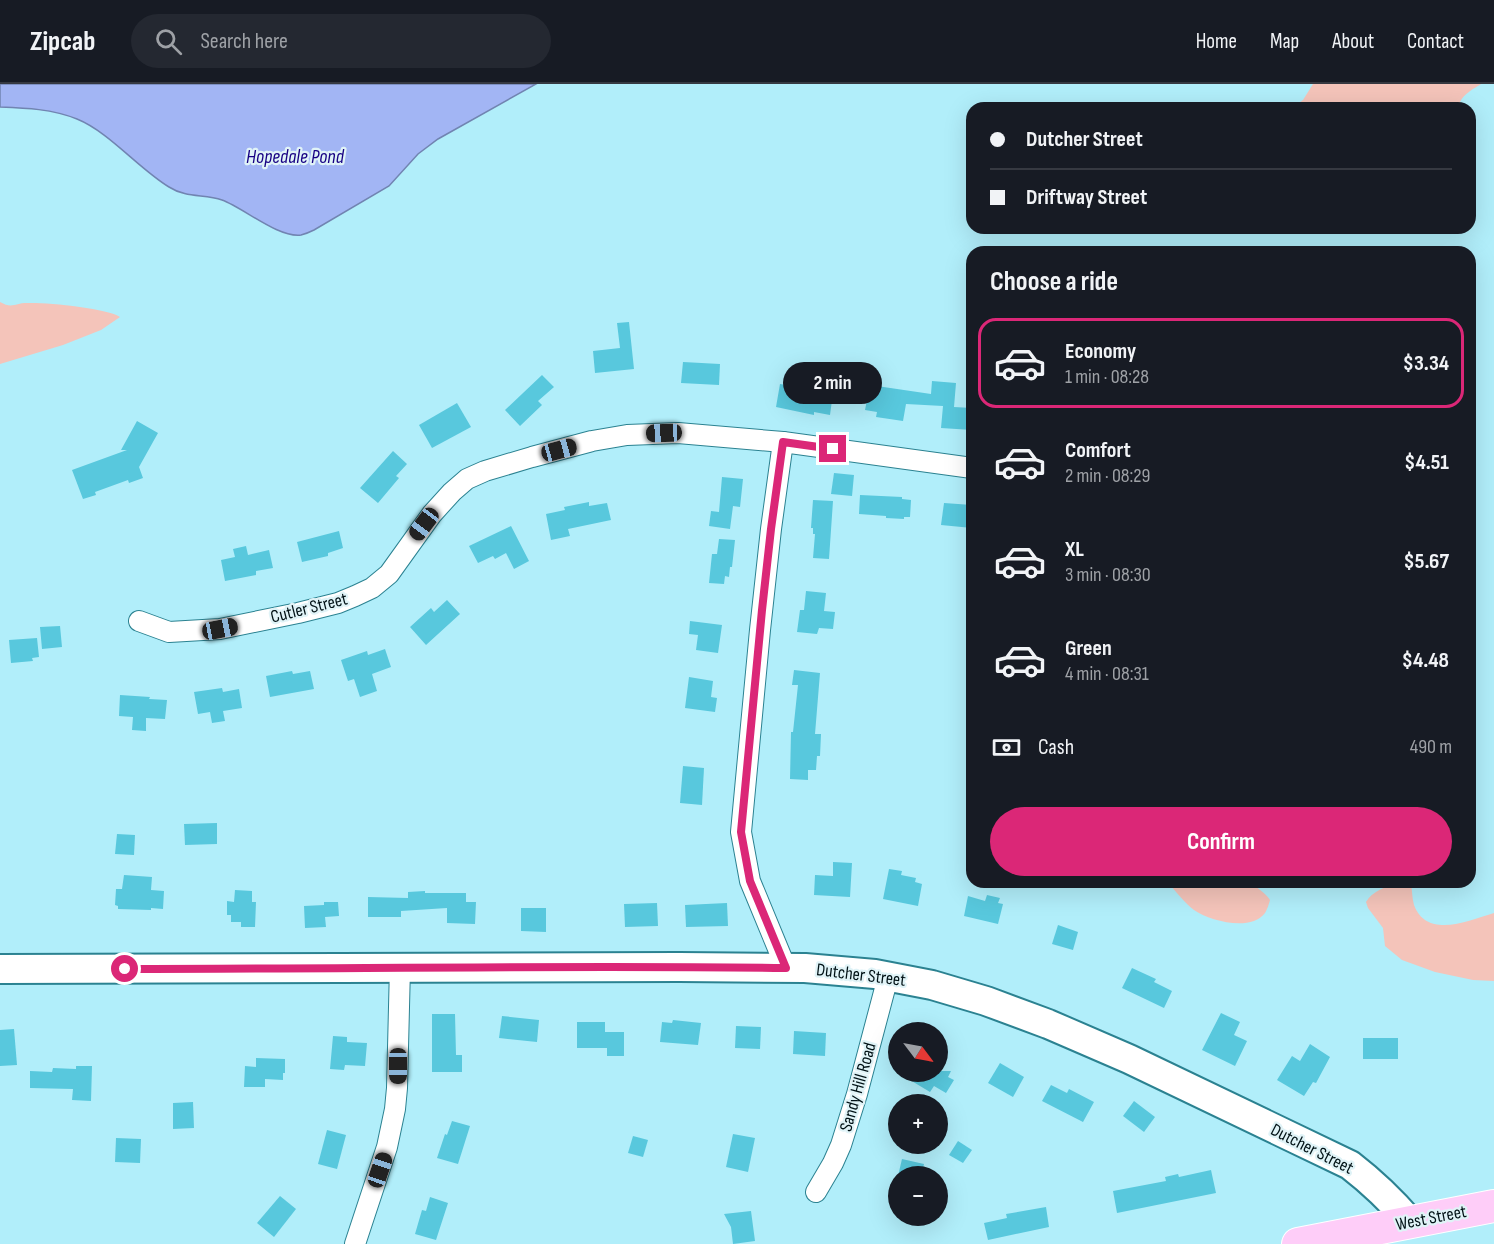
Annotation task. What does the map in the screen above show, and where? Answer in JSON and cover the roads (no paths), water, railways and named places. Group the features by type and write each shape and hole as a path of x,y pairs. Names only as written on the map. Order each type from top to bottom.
{"main road":[{"name":"West Street","path":"1298,1244 1494,1206"}],"street":[{"name":"Cutler Street","path":"139,621 169,632 220,629 298,613 357,596 372,588 389,574 432,514 467,479 484,471 592,441 627,435 678,433 783,442 966,467"},
{"path":"783,442 763,597 741,832 750,881 786,968"},
{"name":"Dutcher Street","path":"0,969 679,967 786,968 852,972 888,977 932,985 986,1001 1048,1024 1129,1059 1350,1165 1392,1201 1410,1222"},
{"path":"355,1244 387,1147 395,1109 398,1088 400,968"},
{"name":"Sandy Hill Road","path":"816,1192 841,1145 888,977"}],"water":[{"name":"Hopedale Pond","path":"0,84 536,84 438,139 418,154 389,186 314,230 301,235 292,235 222,200 188,194 169,187 101,132 77,119 49,111 0,107"}]}
